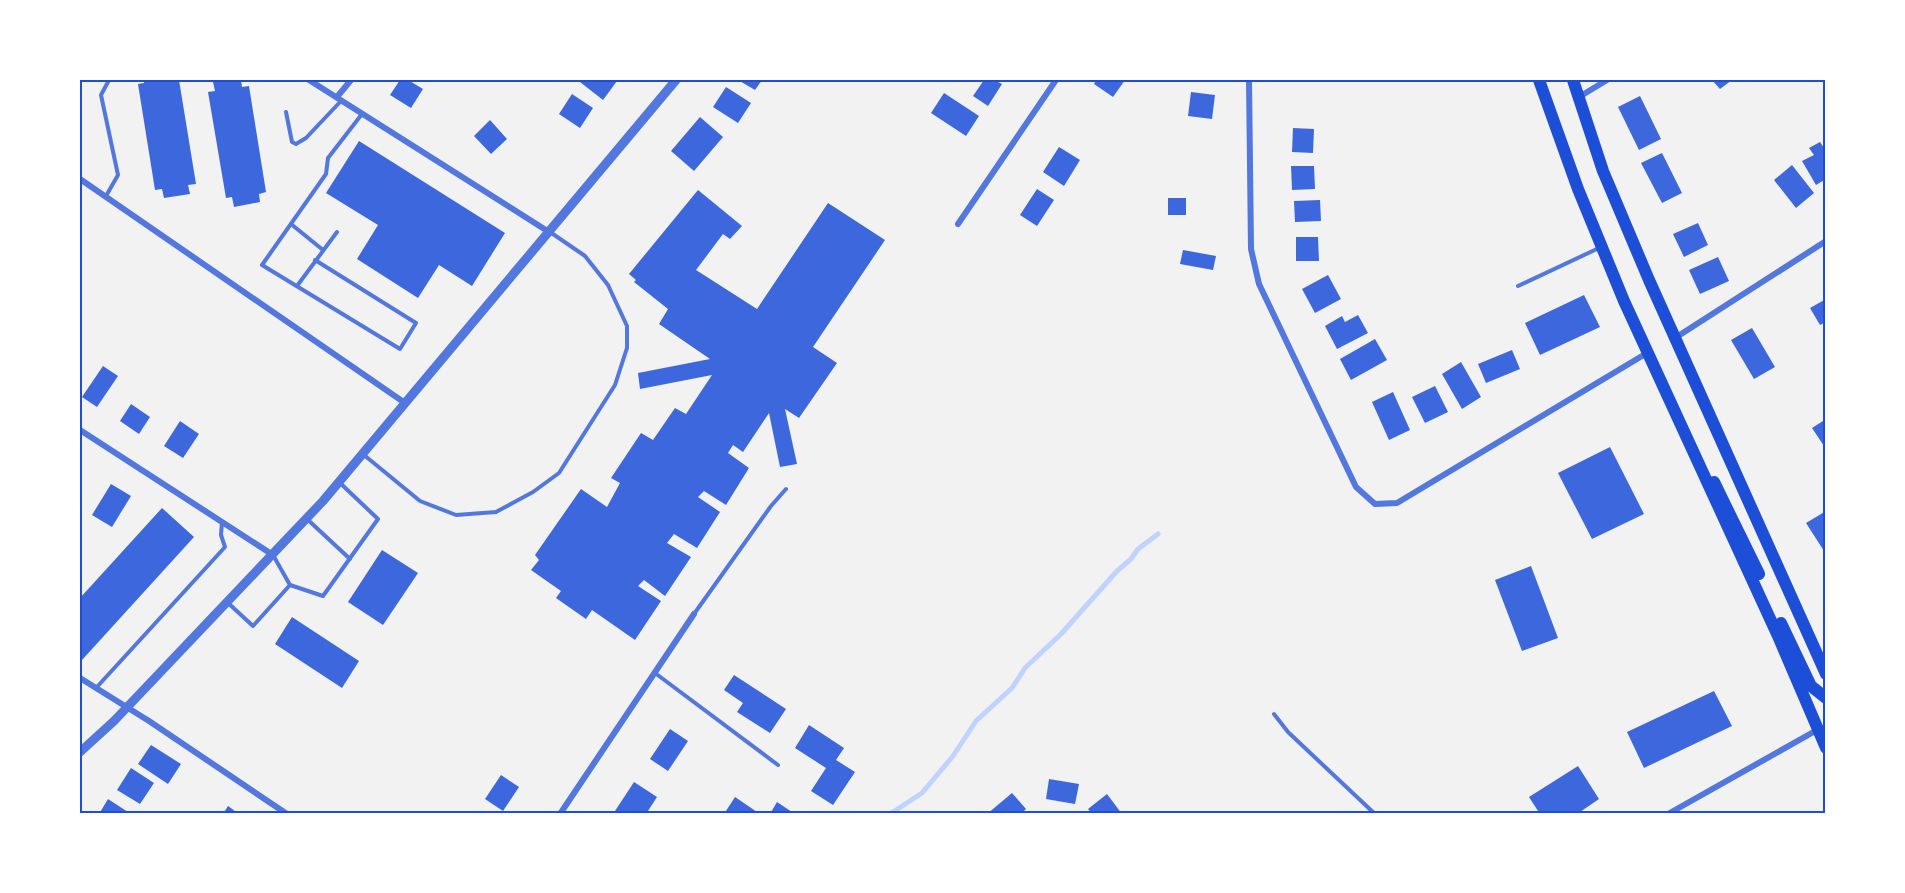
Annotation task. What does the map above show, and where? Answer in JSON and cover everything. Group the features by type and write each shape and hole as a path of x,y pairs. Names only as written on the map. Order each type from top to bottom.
{"main road":[{"path":"1539,80 1602,246 1778,636 1826,748"},
{"path":"1573,80 1603,171 1675,338 1826,674"},
{"path":"1705,477 1718,486 1811,686 1826,698"}],"street":[{"path":"309,80 549,232"},
{"path":"339,99 351,80"},
{"path":"80,752 127,707 307,519 676,80"},
{"path":"958,224 1056,80"},
{"path":"1249,80 1251,249 1259,284 1356,487 1375,504 1397,503 1648,352"},
{"path":"1579,97 1607,80"},
{"path":"80,179 405,403"},
{"path":"1675,338 1826,241"},
{"path":"80,430 273,555"},
{"path":"560,813 694,614"},
{"path":"80,678 287,813"},
{"path":"1668,813 1821,733"}],"lane":[{"path":"106,196 118,175 101,95 109,80"},
{"path":"286,112 292,142 296,144 306,138 339,99"},
{"path":"315,260 416,323 400,349 262,265 326,174 328,158 362,113"},
{"path":"291,224 323,250"},
{"path":"297,286 337,232"},
{"path":"362,454 420,501 456,514 496,512 533,492 559,473 615,385 627,348 627,327 608,285 587,260 549,232"},
{"path":"1518,286 1602,246"},
{"path":"273,555 290,585 323,596 378,519 338,482"},
{"path":"694,614 786,489"},
{"path":"307,519 350,559"},
{"path":"96,688 225,546 221,535 222,522"},
{"path":"227,602 253,626 290,585"},
{"path":"654,673 778,765"},
{"path":"1274,714 1288,732 1375,813"}],"building":[{"path":"144,80 179,80 196,184 188,185 190,194 164,198 162,189 155,190 138,84 144,83"},
{"path":"241,80 242,87 249,86 266,192 259,194 260,202 234,207 232,197 226,198 208,92 215,91 213,82"},
{"path":"400,80 408,80 423,89 411,108 390,95"},
{"path":"582,80 617,81 603,100 580,82"},
{"path":"738,80 762,80 755,90"},
{"path":"984,80 994,80 1002,84 988,106 973,96"},
{"path":"1096,80 1125,80 1113,97 1094,84"},
{"path":"1712,80 1732,80 1720,89"},
{"path":"726,87 751,103 738,123 713,107"},
{"path":"1191,92 1215,95 1212,119 1188,116"},
{"path":"944,93 979,116 966,136 931,113"},
{"path":"572,94 593,108 580,128 559,114"},
{"path":"1640,96 1661,139 1639,150 1618,107"},
{"path":"700,117 723,137 694,171 671,151"},
{"path":"490,120 507,139 491,154 474,136"},
{"path":"1293,128 1314,129 1313,153 1292,152"},
{"path":"359,141 505,233 472,286 439,265 418,298 357,259 378,225 326,193"},
{"path":"1820,142 1826,151 1826,179 1816,185 1802,161 1814,155 1809,148"},
{"path":"1059,147 1080,160 1064,186 1043,172"},
{"path":"1662,153 1682,193 1662,203 1641,163"},
{"path":"1792,165 1814,193 1796,208 1774,180"},
{"path":"1291,166 1314,166 1315,189 1292,190"},
{"path":"1037,189 1054,200 1037,226 1020,215"},
{"path":"698,190 742,226 730,239 723,234 696,270 757,309 828,203 885,240 813,347 837,363 799,418 785,409 797,464 780,467 769,413 743,452 733,445 728,453 749,468 726,505 704,491 698,497 720,512 697,548 674,534 667,543 691,557 665,596 644,580 638,586 661,601 635,640 592,610 586,619 556,598 561,591 531,570 539,560 535,555 581,489 607,507 620,483 611,478 641,433 653,440 675,408 686,414 712,375 640,389 638,373 710,359 659,324 668,309 634,282 636,280 629,274"},
{"path":"1168,198 1186,198 1186,215 1168,215"},
{"path":"1320,200 1321,221 1295,222 1294,201"},
{"path":"1698,223 1708,245 1684,257 1673,234"},
{"path":"1296,237 1318,237 1319,261 1296,261"},
{"path":"1183,250 1216,256 1213,270 1180,264"},
{"path":"1718,257 1729,281 1700,294 1689,270"},
{"path":"1328,275 1341,299 1315,313 1302,289"},
{"path":"1584,295 1600,327 1540,355 1525,323"},
{"path":"1826,299 1826,322 1820,325 1810,308"},
{"path":"1358,315 1368,333 1337,349 1325,326 1342,316 1345,322"},
{"path":"1752,328 1775,367 1754,379 1731,340"},
{"path":"1375,339 1387,360 1351,380 1340,359"},
{"path":"1512,350 1520,369 1486,383 1478,364"},
{"path":"1461,362 1481,397 1462,409 1442,374"},
{"path":"103,366 118,376 97,407 82,397"},
{"path":"1435,386 1448,412 1425,423 1412,397"},
{"path":"1393,392 1410,430 1389,440 1372,402"},
{"path":"131,404 150,417 139,434 120,421"},
{"path":"1826,419 1826,449 1812,428"},
{"path":"180,421 199,434 183,458 164,446"},
{"path":"1610,447 1644,514 1592,539 1558,473"},
{"path":"111,484 131,496 112,527 92,515"},
{"path":"162,508 194,537 82,660 80,657 80,598"},
{"path":"1826,511 1826,549 1824,551 1806,523"},
{"path":"382,550 418,573 383,625 348,602"},
{"path":"1531,566 1558,638 1522,651 1495,580"},
{"path":"292,617 359,661 342,688 275,644"},
{"path":"734,675 786,709 770,733 737,712 743,703 724,690"},
{"path":"1714,691 1732,726 1644,768 1627,732"},
{"path":"809,725 844,748 836,760 855,772 833,805 811,791 826,768 795,748"},
{"path":"670,729 688,741 668,771 650,759"},
{"path":"151,745 181,764 168,784 138,764"},
{"path":"1578,766 1599,799 1577,814 1540,814 1529,797"},
{"path":"131,768 154,783 140,804 117,790"},
{"path":"501,775 519,787 503,811 485,799"},
{"path":"1049,779 1079,784 1075,804 1046,799"},
{"path":"634,782 657,797 646,814 613,814"},
{"path":"1012,793 1026,809 1021,814 987,814"},
{"path":"1107,794 1122,814 1092,814 1088,809"},
{"path":"735,797 760,814 724,814"},
{"path":"108,799 131,814 99,814"},
{"path":"777,802 795,814 770,814"},
{"path":"228,806 239,814 223,814"}],"waterway":[{"path":"890,814 922,793 953,756 976,721 1012,688 1025,668 1061,634 1138,549 1158,534"}]}
